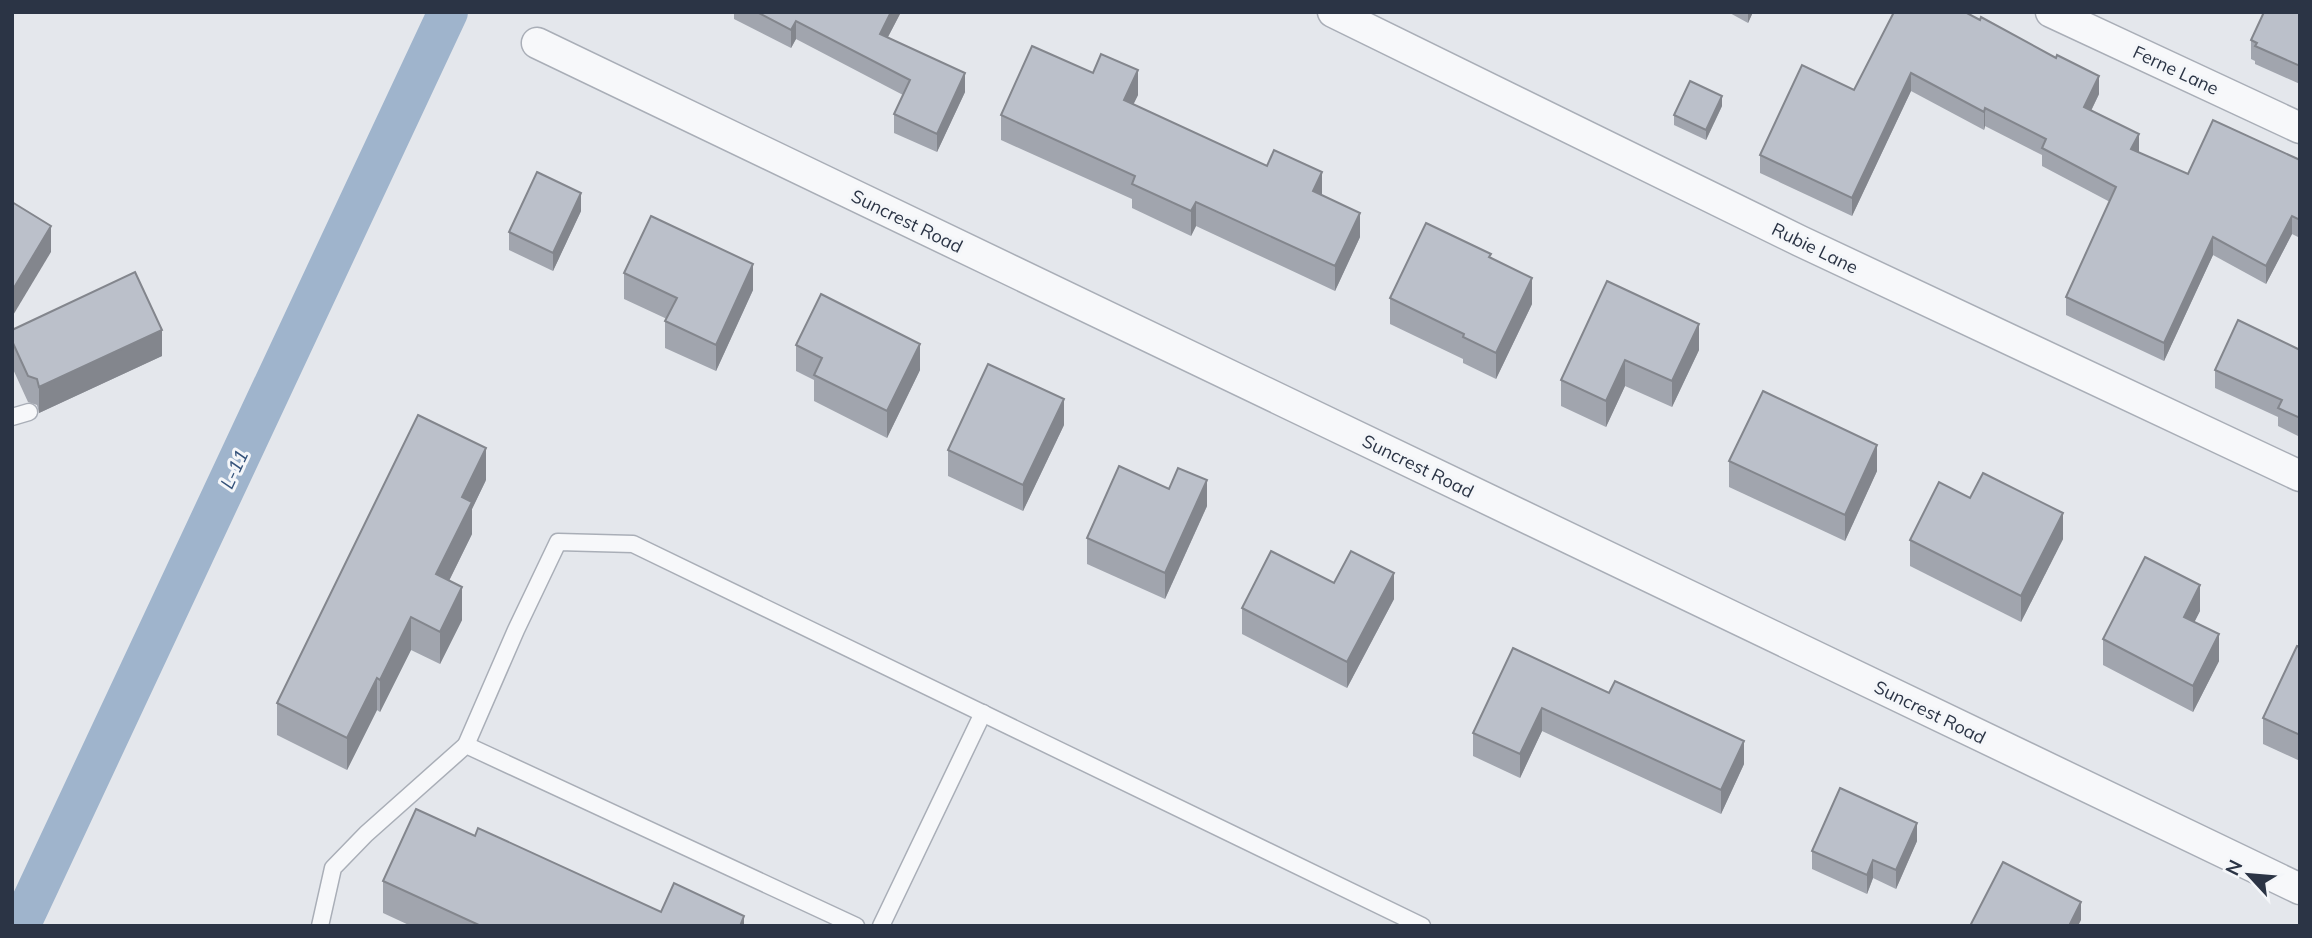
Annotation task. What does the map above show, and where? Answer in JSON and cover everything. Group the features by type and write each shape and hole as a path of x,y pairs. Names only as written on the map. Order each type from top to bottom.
{"street":[{"name":"Rubie Lane","path":"1334,12 1800,241 2300,477"},
{"name":"Ferne Lane","path":"2051,12 2300,128"},
{"name":"Suncrest Road","path":"537,43 2300,889"}],"lane":[{"path":"12,416 29,412"},
{"path":"320,926 333,868 366,834 466,745 558,542 633,544 1422,926"},
{"path":"881,926 983,713"},
{"path":"466,745 856,926"}],"building":[{"path":"757,12 891,12 880,34 965,73 937,134 894,114 910,80 796,21 791,30"},
{"path":"1894,12 1965,12 1980,20 1981,17 2056,58 2057,55 2099,76 2084,107 2139,134 2131,149 2188,174 2213,120 2300,160 2300,220 2292,216 2266,266 2213,237 2164,343 2066,297 2116,187 2042,148 2046,139 1985,108 1984,112 1911,73 1852,198 1760,155 1802,65 1854,90"},
{"path":"2264,12 2300,12 2300,66 2255,46 2257,43 2251,40"},
{"path":"1032,46 1093,73 1101,54 1138,70 1124,100 1267,166 1274,150 1322,172 1313,191 1360,213 1335,266 1196,202 1191,211 1132,184 1135,176 1001,115"},
{"path":"1690,81 1722,96 1706,130 1674,115"},
{"path":"537,172 581,193 553,253 509,232"},
{"path":"12,202 51,226 12,291"},
{"path":"651,216 753,264 716,345 665,321 677,298 624,273"},
{"path":"1426,223 1491,254 1489,257 1532,278 1496,353 1463,337 1464,334 1390,298"},
{"path":"135,272 162,330 39,387 37,379 28,376 12,341 12,330"},
{"path":"1607,281 1699,324 1672,381 1625,360 1606,401 1561,380"},
{"path":"821,294 920,344 887,411 814,375 822,358 796,345"},
{"path":"2238,320 2300,350 2300,418 2278,408 2282,400 2215,370"},
{"path":"988,364 1064,399 1023,485 948,450"},
{"path":"1763,391 1877,445 1845,515 1729,461"},
{"path":"418,415 486,448 462,497 472,502 436,574 462,587 440,632 411,617 347,738 277,703"},
{"path":"1119,466 1169,489 1178,468 1207,480 1165,573 1087,538"},
{"path":"1983,473 2063,513 2021,596 1910,540 1939,482 1970,498"},
{"path":"1271,551 1334,583 1351,551 1394,573 1347,662 1242,608"},
{"path":"2145,557 2200,585 2184,617 2219,634 2193,686 2103,639"},
{"path":"2297,646 2300,647 2300,735 2263,718"},
{"path":"1513,648 1609,693 1615,681 1744,741 1721,790 1542,708 1520,754 1473,733"},
{"path":"1840,788 1917,823 1896,870 1873,860 1867,875 1812,851"},
{"path":"416,809 475,836 478,828 661,912 674,883 744,916 740,926 481,926 383,881"},
{"path":"2003,862 2081,902 2069,926 1970,926"}],"waterway":[{"name":"L-11","path":"20,926 448,12"}]}
